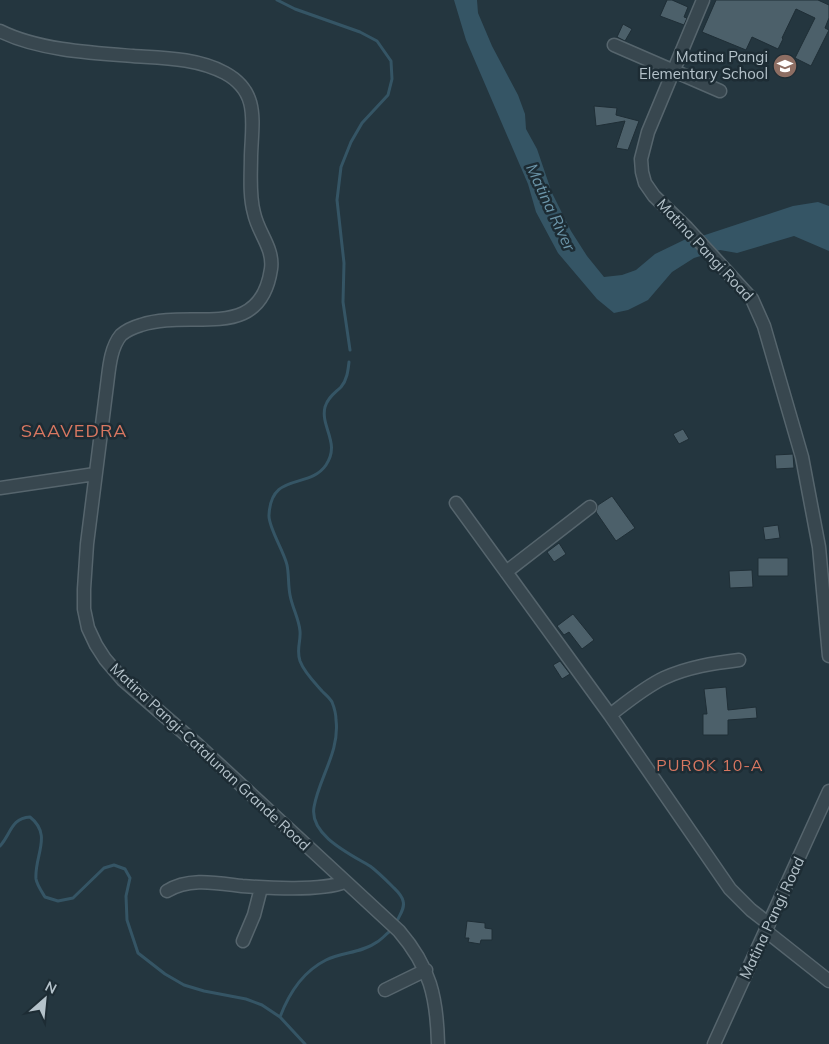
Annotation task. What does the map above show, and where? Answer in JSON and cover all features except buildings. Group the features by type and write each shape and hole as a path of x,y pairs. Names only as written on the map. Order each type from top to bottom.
{"street":[{"name":"Matina Pangi Road","path":"703,0 648,132 641,158 642,172 645,183 654,196 744,289 758,311 782,381 802,457 819,547 829,656"},
{"name":"Matina Pangi-Catalunan Grande Road","path":"0,31 34,43 90,53 166,58 207,66 223,72 244,87 252,109 251,177 253,212 269,248 272,260 268,282 254,307 240,316 222,319 158,320 135,327 126,331 121,336 115,347 110,367 96,474 84,589 84,609 88,628 96,645 123,680 199,746 410,944 426,970 436,1002 438,1044"},
{"path":"614,45 720,91"},
{"path":"0,488 96,474"},
{"path":"456,504 610,715 730,889 768,927 829,981"},
{"path":"506,572 590,507"},
{"path":"610,715 664,678 696,667 739,660"},
{"name":"Matina Pangi Road","path":"714,1044 829,791"},
{"path":"167,891 175,885 193,882 261,888 327,886 345,882"},
{"path":"243,941 254,915 261,888"},
{"path":"385,990 426,970"}],"water":[{"name":"Matina River","path":"454,0 477,0 478,13 492,46 518,95 525,114 526,129 537,149 552,193 571,231 587,256 604,277 622,275 636,270 655,254 686,239 705,235 793,206 818,202 829,206 829,251 794,236 737,253 720,250 694,258 672,272 648,300 628,310 614,313 597,299 558,253 536,212 528,184 466,40"}],"waterway":[{"path":"277,0 295,9 360,32 377,41 391,61 392,79 388,95 362,123 351,142 341,167 337,200 344,263 343,302 350,350"},
{"path":"349,362 345,381 330,398 325,407 325,421 331,442 330,457 326,465 319,473 283,486 276,492 271,501 269,520 287,565 290,595 300,631 298,653 300,661 309,677 331,701 336,716 335,743 317,796 314,817 324,835 333,843 370,866 399,893 403,906 398,919"},
{"path":"0,846 15,823 30,817 37,824 41,838 36,879 45,897 58,901 73,898 104,868 114,865 125,869 130,878 126,896 127,920 138,953 165,974 184,985 246,999 262,1005 280,1017 305,1044"},
{"path":"280,1017 297,984 310,971 332,957 371,946 389,932"}],"place":[{"name":"Matina Pangi Elementary School","path":"785,66"}],"district":[{"name":"SAAVEDRA","path":"74,431"},
{"name":"PUROK 10-A","path":"710,765"}]}
